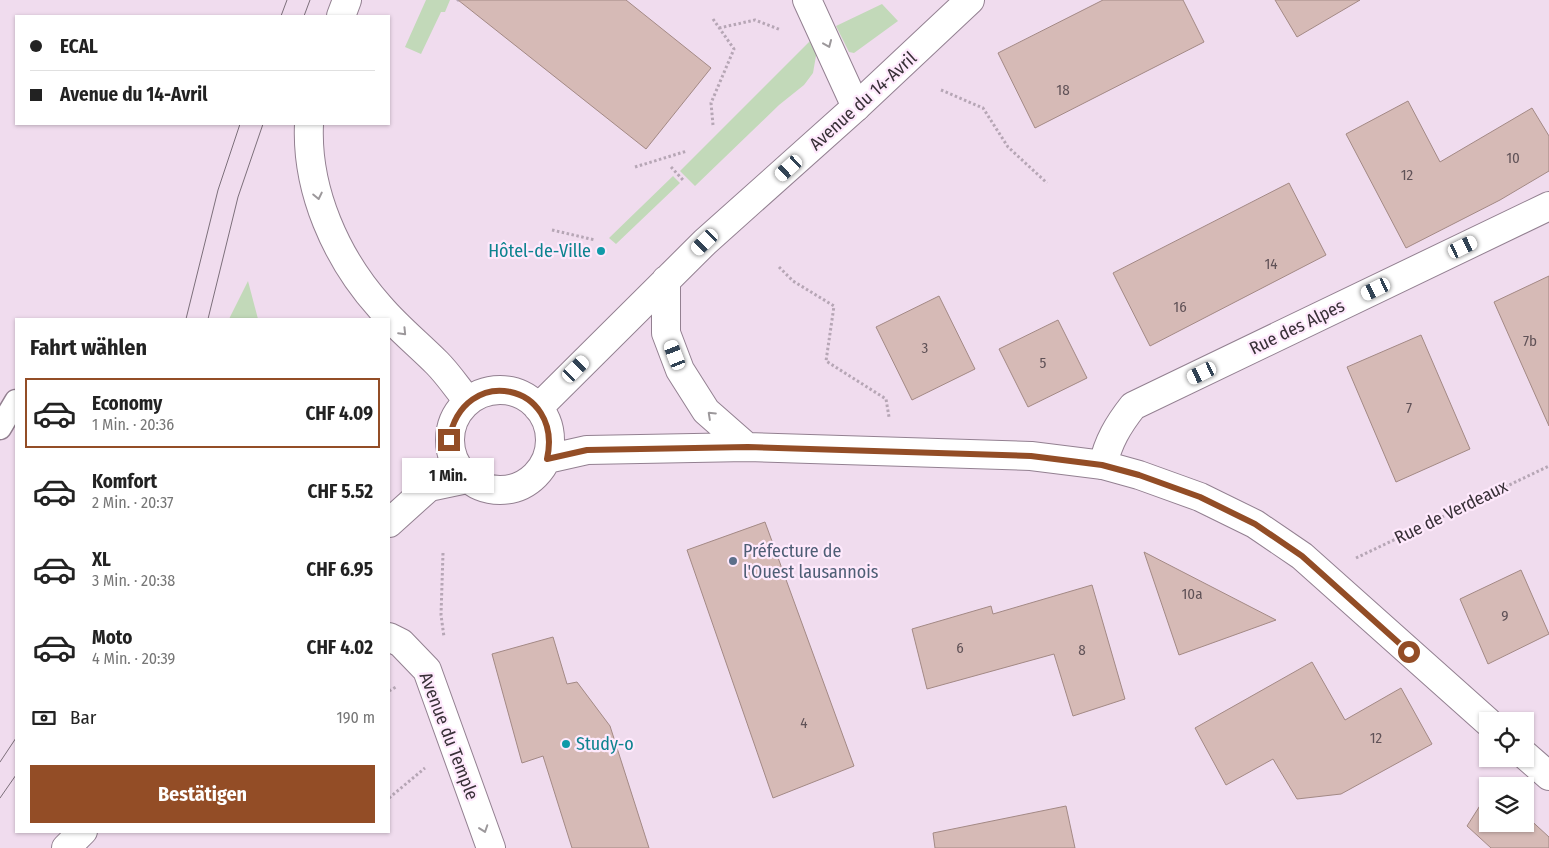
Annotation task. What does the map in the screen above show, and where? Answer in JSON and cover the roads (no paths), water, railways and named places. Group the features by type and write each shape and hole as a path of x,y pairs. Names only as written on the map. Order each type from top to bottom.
{"street":[{"path":"341,15 347,0"},
{"path":"807,0 856,107"},
{"name":"Avenue du 14-Avril","path":"538,408 705,242 856,107 970,0"},
{"path":"309,136 320,204 341,253 361,284 380,308 438,364 468,401"},
{"name":"Rue des Alpes","path":"1102,465 1107,446 1133,406 1549,206"},
{"path":"666,280 666,333 680,370 706,411 748,447"},
{"path":"496,390 512,392 527,398 538,408 546,419 550,446 547,459 540,471 518,487 492,490 467,479 454,461 449,440 455,419 468,401 481,393 496,390"},
{"path":"547,459 587,450 748,447 1031,456 1102,465 1139,475 1200,497 1255,524 1302,556 1479,714"},
{"path":"390,522 429,487 467,479"},
{"name":"Avenue du Temple","path":"390,638 401,643 428,670 491,848"},
{"path":"1534,763 1549,776"},
{"path":"66,848 80,833"}],"lane":[{"path":"0,428 15,404"}],"tram line":[{"path":"281,15 287,0"},
{"path":"304,15 310,0"},
{"path":"186,318 218,190 240,125"},
{"path":"208,318 238,197 263,125"},
{"path":"0,762 15,740"},
{"path":"0,798 15,776"}],"place":[{"name":"Hôtel-de-Ville","path":"601,251"},
{"name":"Préfecture de l'Ouest lausannois","path":"733,561"},
{"name":"Study-o","path":"566,744"}]}
